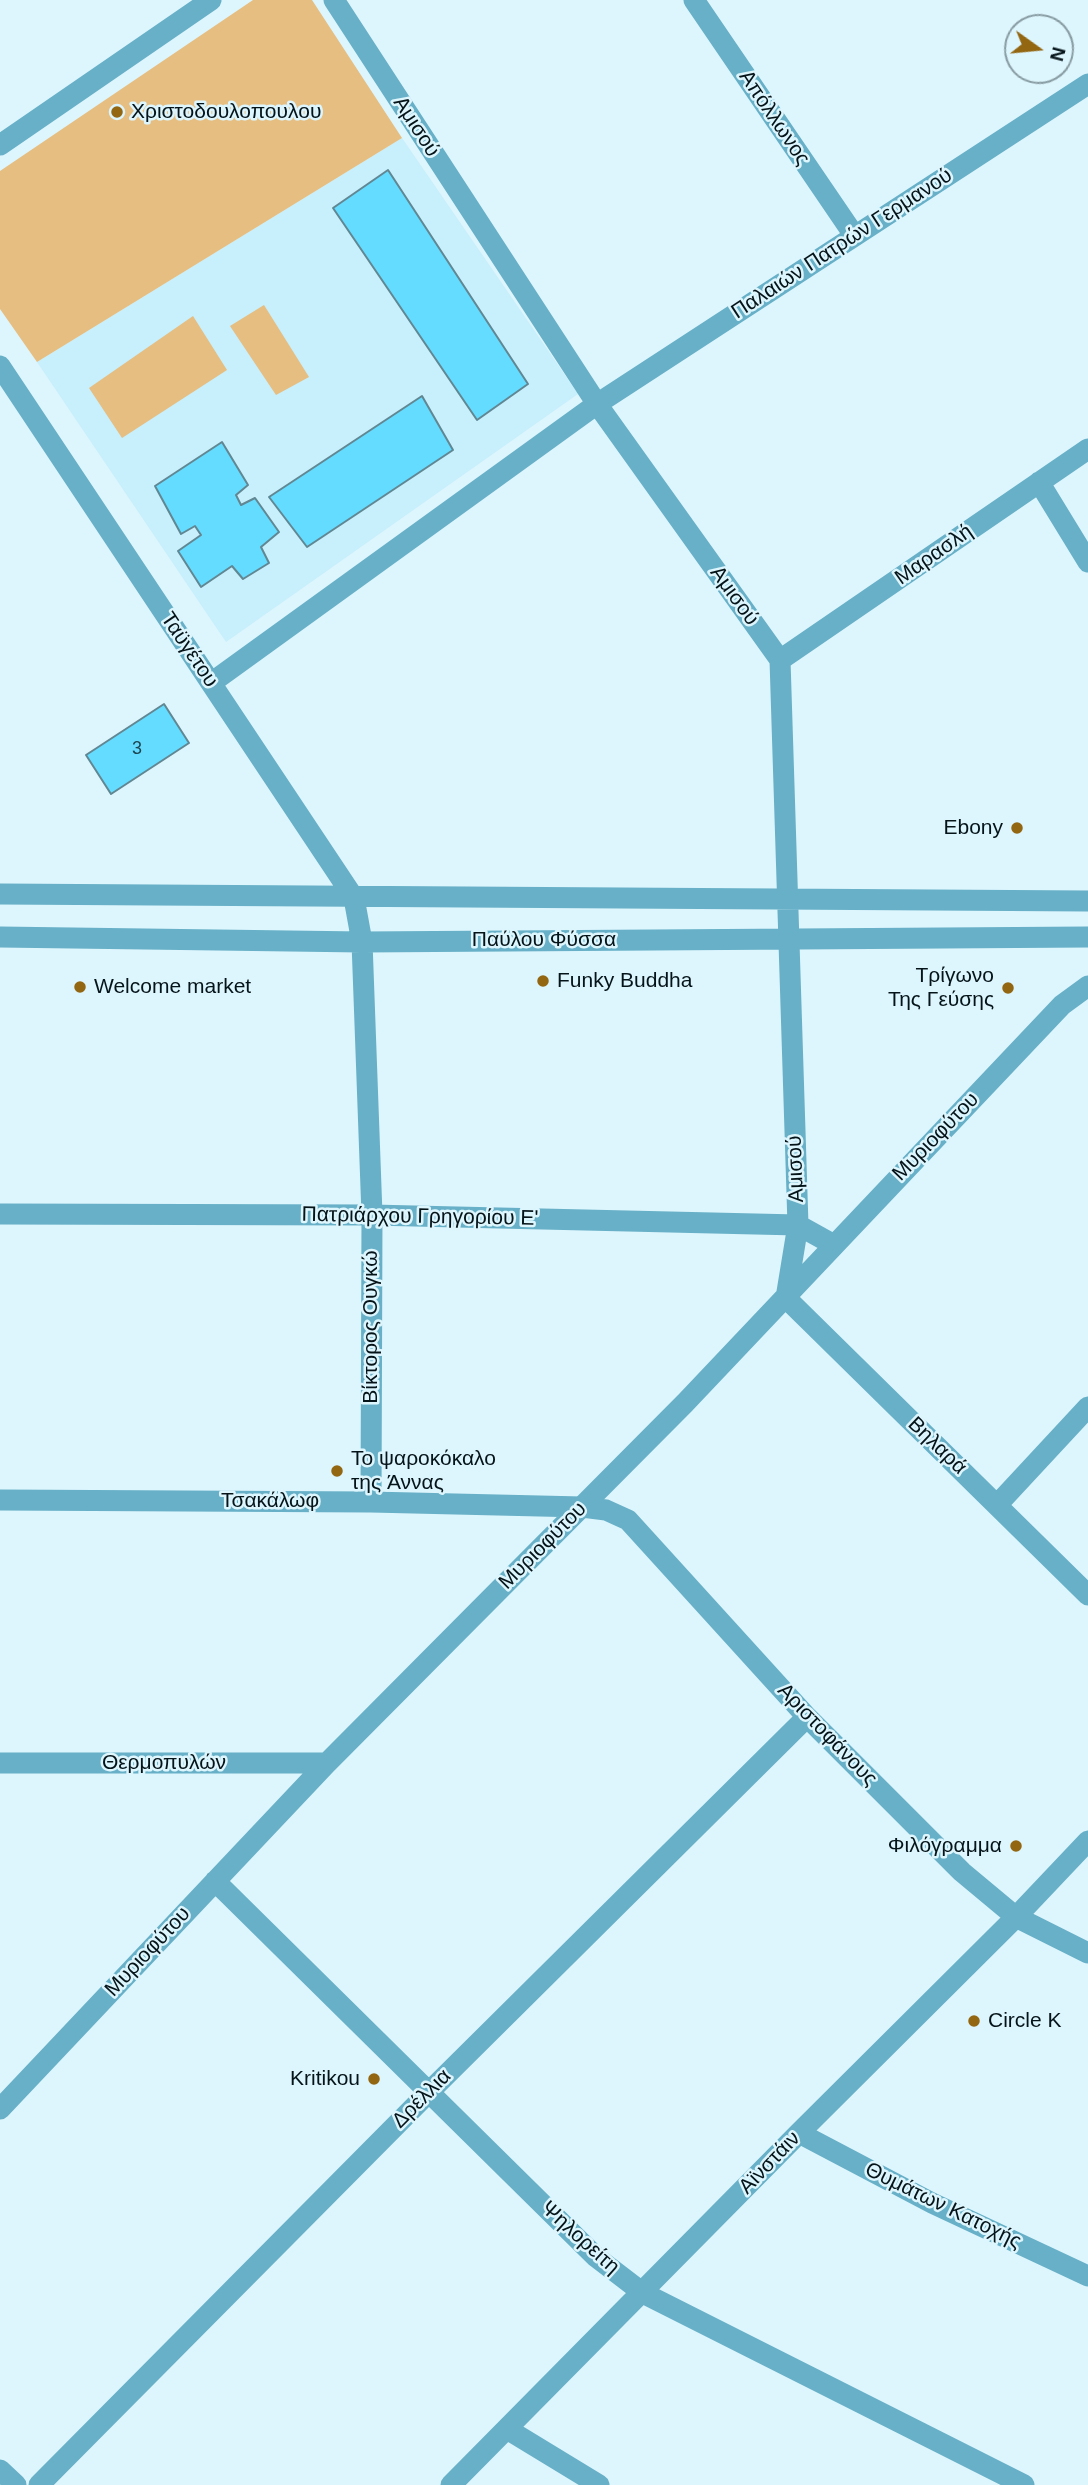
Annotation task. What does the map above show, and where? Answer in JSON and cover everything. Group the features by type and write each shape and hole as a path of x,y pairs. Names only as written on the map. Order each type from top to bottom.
{"street":[{"path":"0,145 211,0"},
{"name":"Αμισού","path":"334,0 597,404 780,660 798,1225 786,1298"},
{"name":"Απόλλωνος","path":"694,0 854,236"},
{"name":"Παλαιών Πατρών Γερμανού","path":"211,682 597,404 1088,84"},
{"name":"Ταϋγέτου","path":"0,366 354,898 362,942"},
{"name":"Μαρασλή","path":"780,660 1088,449"},
{"path":"1039,482 1088,562"},
{"name":"Παύλου Φύσσα","path":"0,894 1088,901"},
{"name":"Παύλου Φύσσα","path":"0,937 362,942 1088,937"},
{"name":"Βίκτορος Ουγκώ","path":"362,942 372,1215 371,1502"},
{"name":"Μυριοφύτου","path":"0,2109 327,1763 786,1298 1062,1005 1088,986"},
{"name":"Πατριάρχου Γρηγορίου Ε'","path":"0,1214 372,1215 798,1225 834,1244"},
{"name":"Βηλαρά","path":"786,1298 1088,1595"},
{"path":"997,1505 1088,1408"},
{"name":"Τσακάλωφ","path":"0,1500 371,1502 582,1507"},
{"name":"Αριστοφάνους","path":"582,1507 606,1510 628,1520 807,1717 962,1872 1016,1917 1088,1953"},
{"name":"Δρέλλια","path":"39,2485 428,2093 807,1717"},
{"name":"Θερμοπυλών","path":"0,1763 327,1763"},
{"name":"Αϊνστάιν","path":"451,2485 1016,1917 1088,1841"},
{"name":"Ψηλορείτη","path":"215,1881 596,2257 643,2293 1024,2485"},
{"name":"Θυμάτων Κατοχής","path":"799,2133 932,2203 1088,2276"},
{"path":"507,2429 599,2485"},
{"path":"0,2470 16,2485"}],"shaded area":[{"path":"253,0 312,0 402,138 37,362 0,309 0,171"},
{"path":"402,138 578,394 226,642 37,362"},
{"path":"264,305 309,377 276,395 230,326"},
{"path":"193,316 227,370 122,438 89,388"}],"building":[{"path":"388,170 528,384 477,420 333,208"},
{"path":"422,396 453,450 307,547 269,497"},
{"path":"222,442 248,485 236,495 241,505 255,498 279,532 261,547 269,563 243,579 232,566 201,587 178,551 201,535 195,526 181,534 155,486"},
{"path":"164,704 189,743 111,794 86,755"}],"place":[{"name":"Χριστοδουλοπουλου","path":"117,112"},
{"name":"Ebony","path":"1017,828"},
{"name":"Funky Buddha","path":"543,981"},
{"name":"Welcome market","path":"80,987"},
{"name":"Τρίγωνο Της Γεύσης","path":"1008,988"},
{"name":"Το ψαροκόκαλο της Άννας","path":"337,1471"},
{"name":"Φιλόγραμμα","path":"1016,1846"},
{"name":"Circle K","path":"974,2021"},
{"name":"Kritikou","path":"374,2079"}]}
